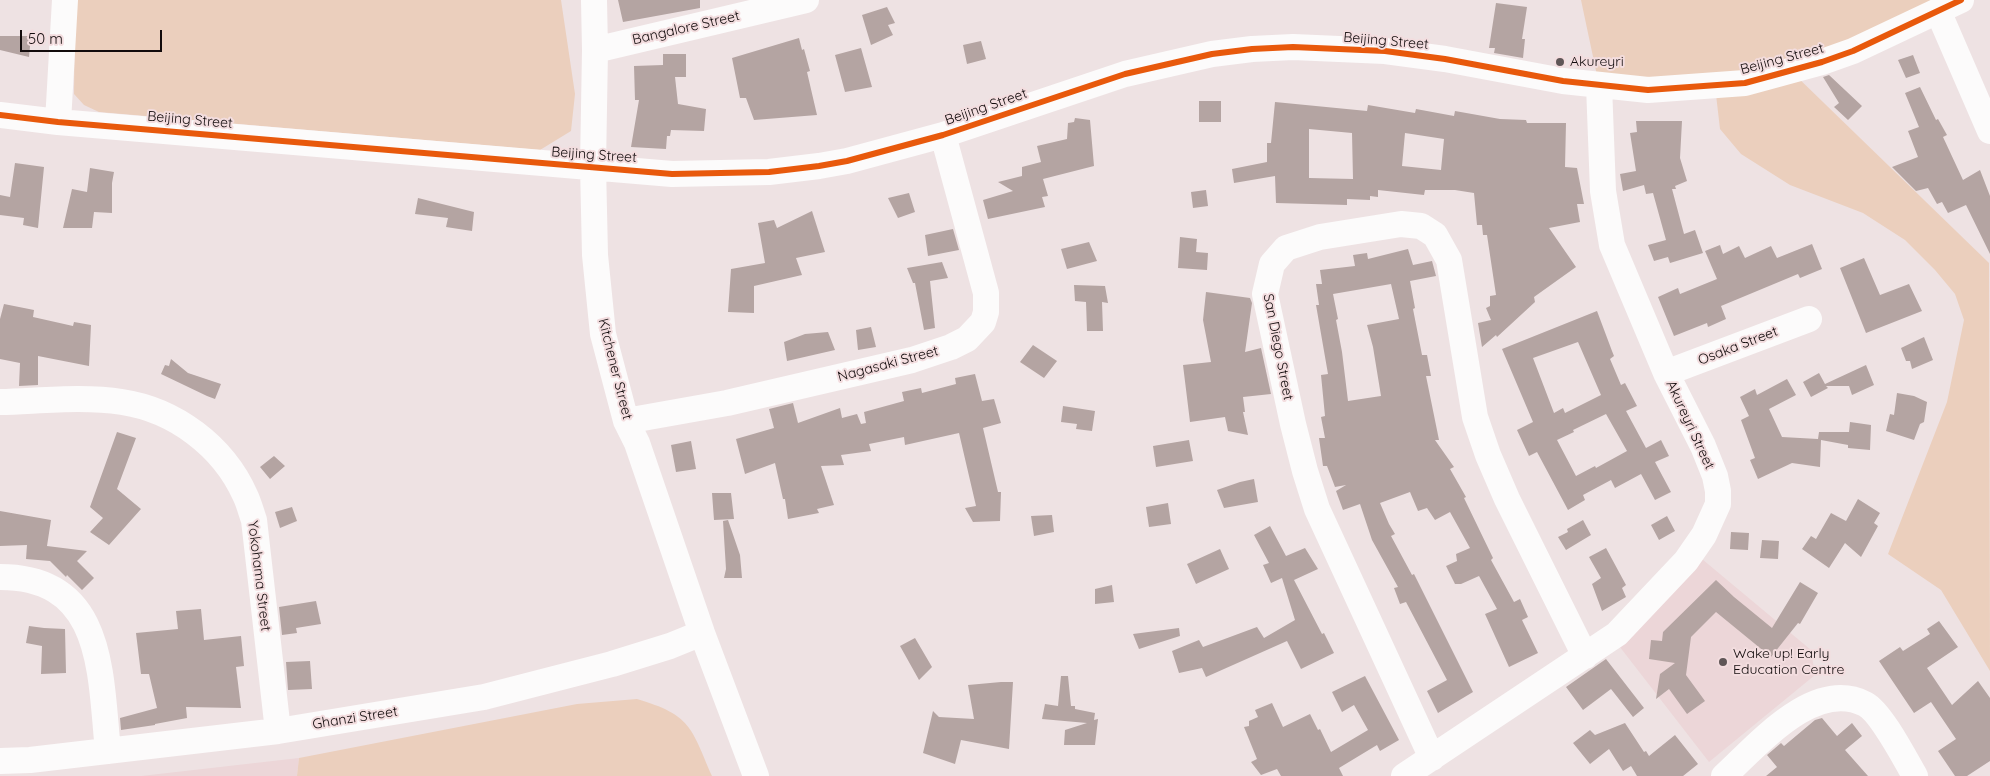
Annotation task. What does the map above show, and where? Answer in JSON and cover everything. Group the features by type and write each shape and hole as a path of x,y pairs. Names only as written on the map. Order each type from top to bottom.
{"street":[{"path":"58,122 65,0"},
{"name":"Kitchener Street","path":"594,0 593,166 595,255 603,334 626,421 643,460 702,632 756,776"},
{"name":"Bangalore Street","path":"595,50 806,0"},
{"name":"Beijing Street","path":"0,115 58,122 672,174 769,172 847,161 943,135 1124,74 1212,54 1252,49 1293,47 1385,51 1445,59 1529,76 1648,90 1745,83 1822,62 1853,51 1961,0"},
{"path":"1938,11 1990,131"},
{"name":"Akureyri Street","path":"1404,776 1617,634 1686,561 1704,535 1718,504 1715,476 1706,454 1666,373 1612,245 1602,191 1600,85"},
{"name":"Nagasaki Street","path":"626,421 727,403 912,360 952,347 968,339 983,322 986,312 986,293 943,135"},
{"name":"San Diego Street","path":"1432,758 1317,510 1305,471 1265,294 1272,264 1286,248 1320,236 1401,224 1421,226 1435,235 1449,260 1475,418 1488,455 1507,499 1585,656"},
{"name":"Osaka Street","path":"1666,373 1809,319"},
{"name":"Yokohama Street","path":"0,402 100,400 123,402 156,410 198,434 222,460 245,495 254,520 278,731"},
{"path":"0,577 28,579 58,592 76,610 87,625 98,658 108,751"},
{"name":"Ghanzi Street","path":"0,761 30,760 278,731 484,697 612,664 670,646 702,632"},
{"path":"1724,776 1799,710 1830,699 1847,699 1866,704 1878,717 1915,776"}],"shaded area":[{"path":"75,0 561,0 575,94 571,131 540,150 99,112 84,105 74,94"},
{"path":"1581,0 1937,0 1791,71 1989,263 1990,671 1941,590 1888,554 1947,402 1964,320 1955,294 1935,270 1905,240 1863,213 1790,185 1741,154 1720,129 1715,86 1599,85"},
{"name":"Wake up! Early Education Centre","path":"1702,559 1811,650 1815,675 1709,762 1616,642"},
{"path":"637,699 669,711 687,725 699,746 712,776 297,776 299,758 577,704"},
{"path":"299,758 297,776 141,776"}],"building":[{"path":"618,0 700,0 700,8 623,22"},
{"path":"1496,3 1527,7 1522,39 1525,39 1523,58 1494,53 1495,48 1489,48"},
{"path":"887,7 895,23 888,25 893,35 871,45 862,15"},
{"path":"0,36 31,36 29,57 0,50"},
{"path":"799,38 810,71 807,72 817,115 754,120 746,98 740,98 732,58"},
{"path":"981,41 986,59 967,64 963,45"},
{"path":"861,48 872,87 845,92 835,55"},
{"path":"663,54 686,54 686,77 675,77 678,104 706,109 704,131 671,130 670,136 667,136 666,149 631,147 639,100 635,100 634,66 663,65"},
{"path":"1913,55 1920,73 1906,78 1898,60"},
{"path":"1829,75 1862,106 1848,120 1834,107 1839,103 1823,77"},
{"path":"1920,87 1936,120 1938,119 1947,135 1943,137 1963,180 1980,170 1990,196 1990,254 1966,205 1948,213 1942,202 1937,204 1928,188 1916,191 1892,167 1918,157 1908,131 1919,127 1905,93"},
{"path":"1199,101 1221,101 1221,122 1199,122"},
{"path":"1275,102 1367,111 1368,105 1415,113 1416,109 1454,116 1455,111 1500,119 1526,120 1527,123 1566,123 1565,167 1577,168 1584,204 1577,204 1580,222 1549,228 1576,267 1534,297 1535,302 1497,337 1496,335 1482,347 1478,323 1491,320 1486,308 1490,306 1490,296 1496,295 1487,235 1483,235 1482,225 1477,225 1474,193 1455,190 1425,190 1424,195 1378,190 1378,197 1370,196 1370,200 1347,199 1347,205 1276,203 1275,176 1234,183 1232,169 1267,162 1267,143 1271,143","holes":["1309,129 1352,133 1353,179 1309,178","1405,133 1444,139 1441,170 1402,166"]},
{"path":"1075,118 1090,120 1094,166 1043,179 1048,196 1042,197 1045,207 988,219 983,200 1013,191 998,182 1022,176 1022,167 1041,162 1037,146 1067,139 1068,123 1074,122"},
{"path":"1636,121 1682,121 1680,158 1687,181 1675,186 1676,189 1672,189 1684,234 1695,230 1703,253 1670,263 1668,257 1654,261 1648,245 1666,240 1653,193 1646,194 1644,185 1623,191 1620,174 1636,171 1630,133 1637,132"},
{"path":"15,163 44,167 38,228 23,225 24,218 0,215 0,195 10,197"},
{"path":"90,168 114,172 112,213 94,212 92,228 63,228 72,189 87,192"},
{"path":"1206,190 1208,206 1193,208 1191,192"},
{"path":"909,193 915,212 898,218 888,198"},
{"path":"418,198 474,212 472,231 446,227 448,218 415,214"},
{"path":"812,211 825,252 796,258 802,275 754,286 754,313 728,312 731,269 765,263 758,223 774,220 777,228"},
{"path":"953,229 959,250 928,256 925,235"},
{"path":"1180,237 1197,239 1196,252 1208,253 1207,270 1178,268"},
{"path":"1089,242 1097,261 1067,269 1061,249"},
{"path":"1812,244 1822,269 1800,278 1798,274 1721,306 1726,319 1708,327 1707,323 1674,336 1658,297 1678,288 1680,294 1717,279 1705,251 1720,245 1723,254 1739,246 1745,258 1771,246 1777,258"},
{"path":"1408,249 1413,265 1432,261 1436,276 1410,281 1415,308 1413,309 1422,355 1427,355 1431,376 1426,376 1439,440 1435,440 1454,467 1450,469 1466,497 1464,498 1493,558 1491,560 1514,602 1520,599 1528,617 1522,620 1538,653 1509,667 1485,614 1497,609 1479,576 1461,584 1455,584 1446,566 1457,561 1456,554 1470,548 1450,512 1435,520 1427,508 1418,511 1410,492 1380,503 1395,534 1391,536 1412,575 1414,574 1473,692 1438,713 1427,691 1447,680 1406,602 1400,604 1394,588 1398,587 1372,540 1360,504 1343,510 1336,491 1346,485 1335,487 1327,466 1323,466 1319,438 1325,438 1321,417 1325,416 1321,375 1328,374 1316,305 1319,305 1316,284 1322,284 1320,270 1355,266 1353,255 1367,253 1368,259","holes":["1391,284 1399,319 1367,325 1373,347 1381,396 1348,401 1333,294"]},
{"path":"1864,258 1880,295 1909,284 1922,311 1866,333 1840,268"},
{"path":"942,262 948,278 930,281 935,328 924,330 915,283 913,283 907,268"},
{"path":"1074,285 1105,286 1108,303 1102,302 1103,331 1087,331 1086,302 1075,301"},
{"path":"1206,292 1250,298 1252,303 1245,352 1261,348 1271,394 1243,397 1245,412 1243,412 1248,435 1228,431 1225,417 1190,422 1183,365 1211,362 1203,320"},
{"path":"4,304 34,310 33,317 73,326 74,322 91,325 89,366 38,356 38,385 19,386 20,363 0,359 0,319"},
{"path":"1597,311 1614,356 1610,359 1621,385 1625,383 1637,406 1626,411 1646,448 1661,440 1669,456 1655,462 1671,492 1655,500 1641,474 1615,488 1611,480 1583,495 1585,500 1568,510 1537,452 1529,456 1517,430 1533,422 1502,349","holes":["1578,342 1601,395 1565,413 1563,408 1554,413 1533,358","1606,414 1627,451 1596,468 1595,466 1576,476 1557,440"]},
{"path":"871,327 876,347 858,350 856,330"},
{"path":"828,332 835,350 787,361 784,342 805,334"},
{"path":"1924,337 1933,360 1912,369 1910,361 1906,361 1901,348"},
{"path":"1033,345 1057,361 1044,378 1020,362"},
{"path":"171,359 188,373 221,384 215,399 161,374 165,365 169,366"},
{"path":"1866,365 1874,385 1852,395 1849,386 1826,386 1828,388 1811,397 1803,382 1819,373 1825,384"},
{"path":"975,374 982,401 994,399 1001,423 983,428 998,492 1001,492 1000,521 973,522 965,508 976,506 959,433 905,445 904,437 869,444 871,451 841,455 844,465 821,466 834,505 817,509 819,513 788,519 785,499 783,499 775,463 745,474 736,439 774,428 769,409 793,403 798,423 840,408 842,418 857,414 861,424 866,423 864,412 904,401 902,392 921,388 922,393 956,384 955,378"},
{"path":"1787,379 1796,395 1769,409 1782,437 1818,439 1819,432 1849,432 1850,422 1871,425 1870,450 1848,448 1848,445 1821,440 1820,467 1792,463 1758,479 1750,460 1755,458 1741,420 1749,416 1740,397 1755,389 1757,395"},
{"path":"1897,393 1914,396 1927,402 1924,422 1920,424 1914,440 1886,431 1890,414 1894,415"},
{"path":"1063,406 1095,411 1092,431 1076,429 1077,424 1061,422"},
{"path":"117,432 136,438 117,489 141,509 109,545 90,532 103,518 90,507"},
{"path":"1189,440 1193,461 1156,467 1153,446"},
{"path":"691,441 696,469 676,472 671,445"},
{"path":"274,456 285,466 270,479 260,467"},
{"path":"1254,479 1258,502 1224,508 1217,490"},
{"path":"712,493 731,493 734,519 714,520"},
{"path":"1858,499 1880,513 1874,523 1878,526 1861,557 1845,543 1829,568 1802,549 1811,536 1816,539 1831,513 1846,521"},
{"path":"1168,503 1171,524 1149,527 1146,507"},
{"path":"292,507 297,521 280,528 275,512"},
{"path":"0,511 51,520 47,546 87,551 77,561 94,578 82,590 50,561 26,559 27,545 0,546"},
{"path":"1052,515 1054,532 1034,536 1031,516"},
{"path":"1667,516 1675,531 1659,540 1651,525"},
{"path":"728,520 740,555 742,578 724,578 726,569 723,521"},
{"path":"1583,520 1591,535 1566,550 1558,537 1568,532 1567,529"},
{"path":"1270,526 1286,556 1305,548 1318,569 1294,580 1334,653 1301,669 1287,641 1206,677 1202,668 1179,673 1172,651 1199,640 1203,647 1257,627 1264,638 1295,620 1282,578 1271,583 1263,565 1269,563 1254,535"},
{"path":"1731,532 1749,533 1748,550 1730,549"},
{"path":"1762,540 1779,541 1778,559 1760,558"},
{"path":"1606,548 1626,585 1622,588 1626,597 1602,611 1592,584 1601,578 1589,557"},
{"path":"1220,549 1229,569 1196,584 1187,564"},
{"path":"1716,580 1772,628 1800,582 1818,593 1800,624 1798,623 1771,657 1716,612 1691,637 1686,675 1705,701 1687,714 1669,689 1656,699 1660,674 1675,663 1649,659 1651,640 1662,641 1663,632"},
{"path":"1112,585 1114,602 1095,604 1095,589"},
{"path":"316,601 321,624 296,628 297,633 282,635 279,607"},
{"path":"201,609 204,640 241,636 244,666 236,667 241,708 186,707 187,718 121,730 120,718 157,708 149,674 141,674 136,633 178,629 176,611"},
{"path":"1939,621 1958,647 1927,668 1952,705 1978,681 1990,698 1990,761 1967,776 1955,776 1938,751 1956,739 1931,702 1914,713 1879,661 1900,647 1903,651 1930,634 1927,629"},
{"path":"29,626 65,629 66,673 41,674 42,646 26,643"},
{"path":"1179,628 1180,636 1139,649 1133,634"},
{"path":"915,638 932,667 919,680 900,646"},
{"path":"1606,659 1644,708 1633,717 1611,689 1583,710 1566,687"},
{"path":"310,661 312,689 288,690 286,662"},
{"path":"1061,676 1068,676 1071,706 1075,706 1075,709 1095,713 1094,720 1098,719 1095,745 1064,745 1065,730 1087,723 1042,719 1045,704 1058,706"},
{"path":"1365,676 1399,740 1380,751 1377,745 1339,768 1343,776 1281,776 1277,769 1261,775 1251,762 1257,759 1244,727 1249,726 1249,721 1258,717 1255,710 1272,703 1283,727 1310,714 1331,752 1368,730 1354,705 1342,712 1332,692"},
{"path":"1013,682 1009,749 961,740 955,764 923,753 933,711 939,717 974,719 968,685"},
{"path":"1822,718 1837,736 1852,723 1862,736 1845,750 1868,776 1766,776 1777,767 1767,755 1781,743 1784,746 1815,720"},
{"path":"1625,723 1644,752 1646,751 1649,756 1675,735 1698,764 1683,776 1637,776 1631,766 1623,771 1609,749 1590,764 1573,743 1590,730 1595,735"}],"cycle path":[{"path":"0,115 58,122 672,174 769,172 847,161 943,135 1125,74 1212,54 1252,49 1293,47 1385,51 1445,59 1563,81 1648,90 1745,83 1822,62 1853,51 1961,0"}],"place":[{"name":"Akureyri","path":"1560,62"},
{"name":"Wake up! Early Education Centre","path":"1723,662"}]}
